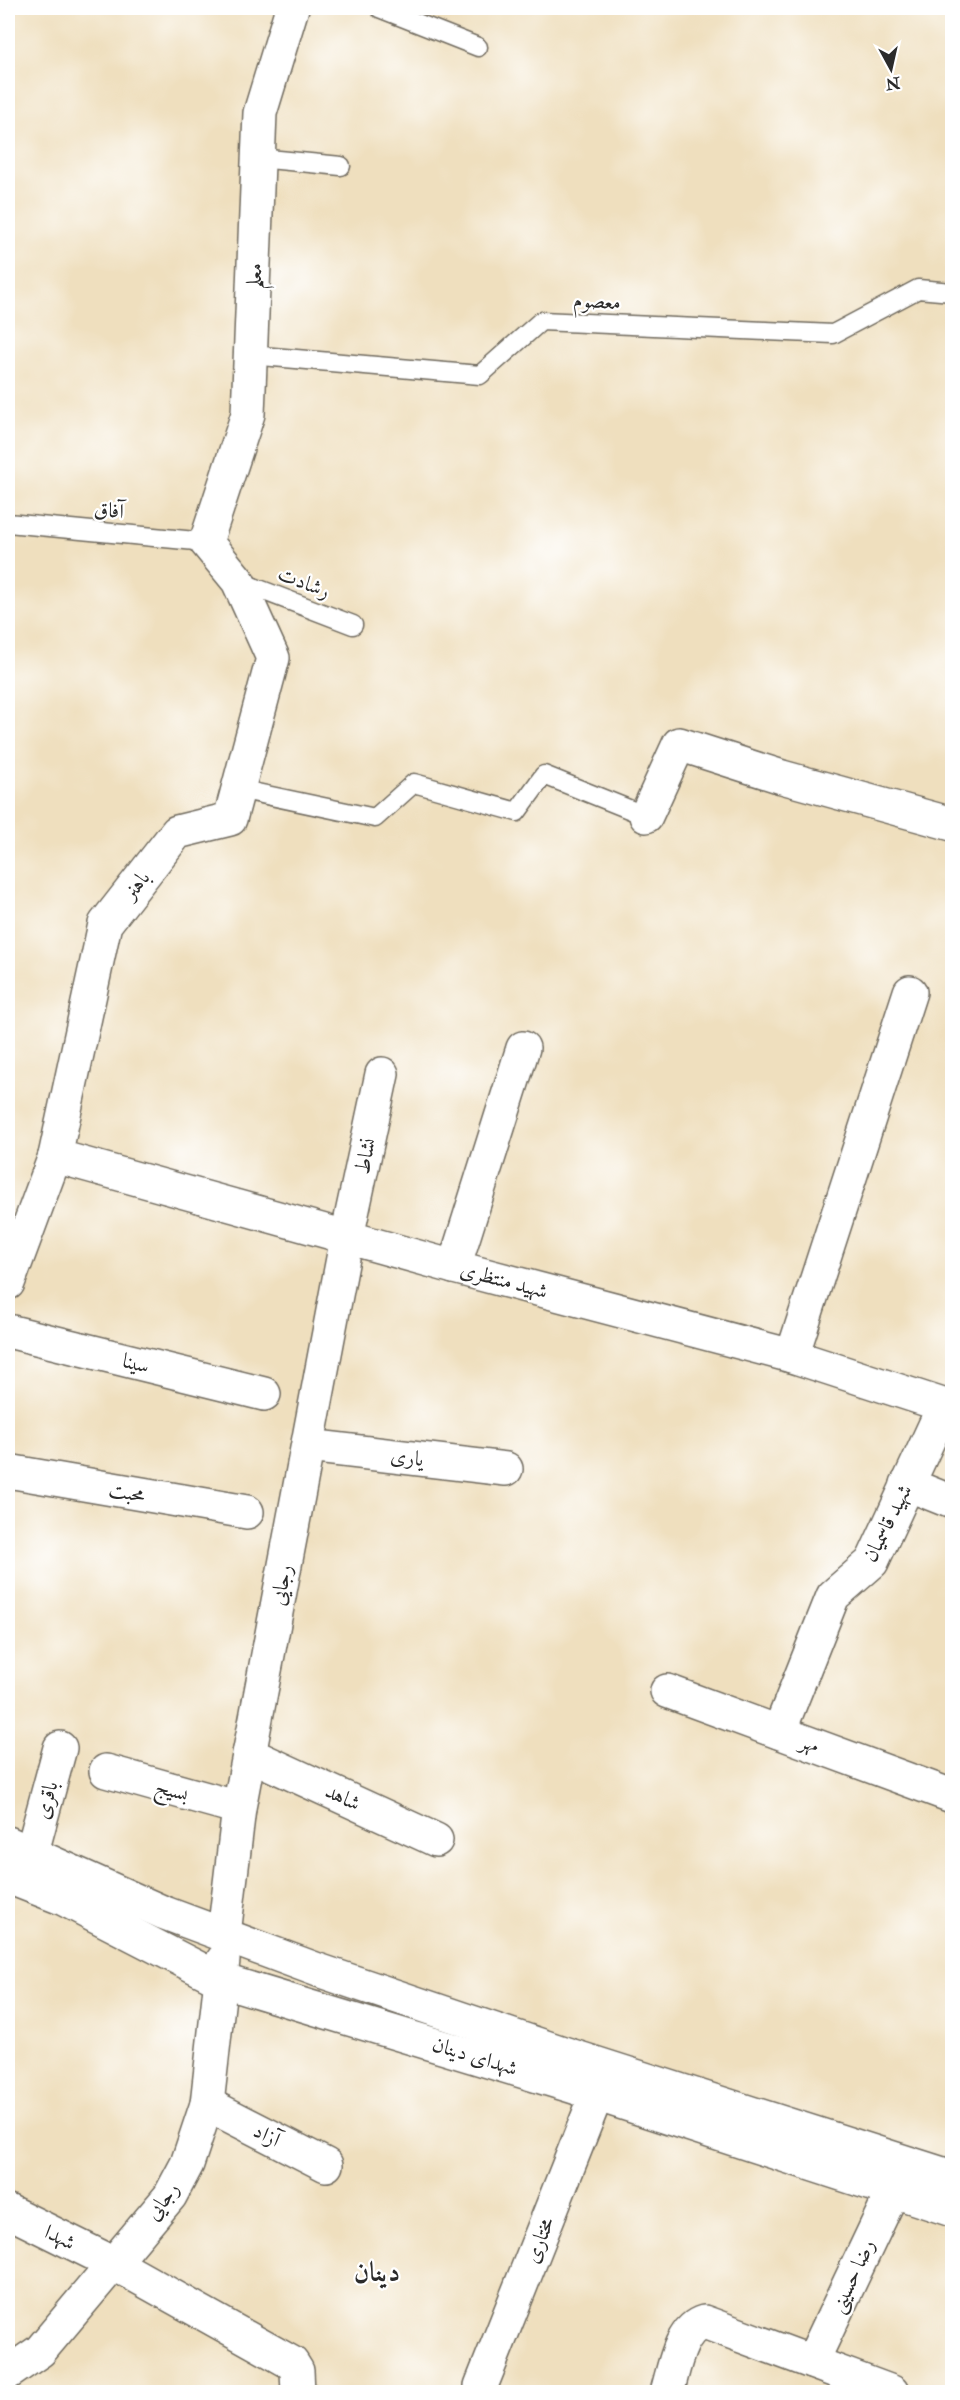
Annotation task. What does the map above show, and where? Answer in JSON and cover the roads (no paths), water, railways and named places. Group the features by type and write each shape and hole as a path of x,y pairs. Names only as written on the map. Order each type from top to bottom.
{"street":[{"name":"معلم","path":"206,542 248,414 260,113 292,8"},
{"name":"باهنر","path":"8,1283 55,1156 105,924 177,832 230,819 273,658 238,581 206,542"},
{"path":"646,816 679,744 782,777 952,824"},
{"path":"792,1356 910,992"},
{"path":"454,1267 523,1048"},
{"name":"نشاط","path":"347,1237 382,1074"},
{"name":"شهید منتظری","path":"55,1156 454,1267 792,1356 948,1407"},
{"name":"رجایی","path":"8,2373 40,2351 170,2196 187,2164 207,2104 239,1808 347,1237"},
{"name":"سینا","path":"8,1331 264,1394"},
{"name":"شهید قاسمیان","path":"778,1732 832,1596 872,1562 907,1484 948,1407"},
{"name":"یاری","path":"308,1446 506,1469"},
{"name":"محبت","path":"8,1472 247,1512"},
{"path":"907,1484 952,1502"},
{"name":"مهر","path":"667,1691 952,1796"},
{"name":"باقری","path":"20,1847 60,1748"},
{"name":"شاهد","path":"249,1754 436,1840"},
{"name":"بسیج","path":"106,1771 239,1808"},
{"name":"شهدای دینان","path":"20,1847 162,1912 318,1970 549,2048 952,2177"},
{"name":"شهدای دینان","path":"8,1877 64,1899 221,1980 597,2094 952,2210"},
{"name":"مختاری","path":"481,2386 597,2094"},
{"name":"آزاد","path":"207,2104 326,2165"},
{"name":"رضا حسینی","path":"812,2362 893,2191"},
{"name":"شهدا","path":"8,2211 112,2263 292,2362 297,2372 298,2392"},
{"path":"667,2392 686,2336 696,2324 704,2322 892,2392"}],"lane":[{"path":"379,8 478,46"},
{"path":"258,158 341,166"},
{"name":"معصوم","path":"250,355 480,375 541,321 833,334 918,290 952,292"},
{"name":"آفاق","path":"8,523 206,542"},
{"name":"رشادت","path":"238,581 353,625"},
{"path":"238,789 375,818 414,783 517,812 544,775 646,816"}],"district":[{"name":"دینان","path":"377,2272"}]}
